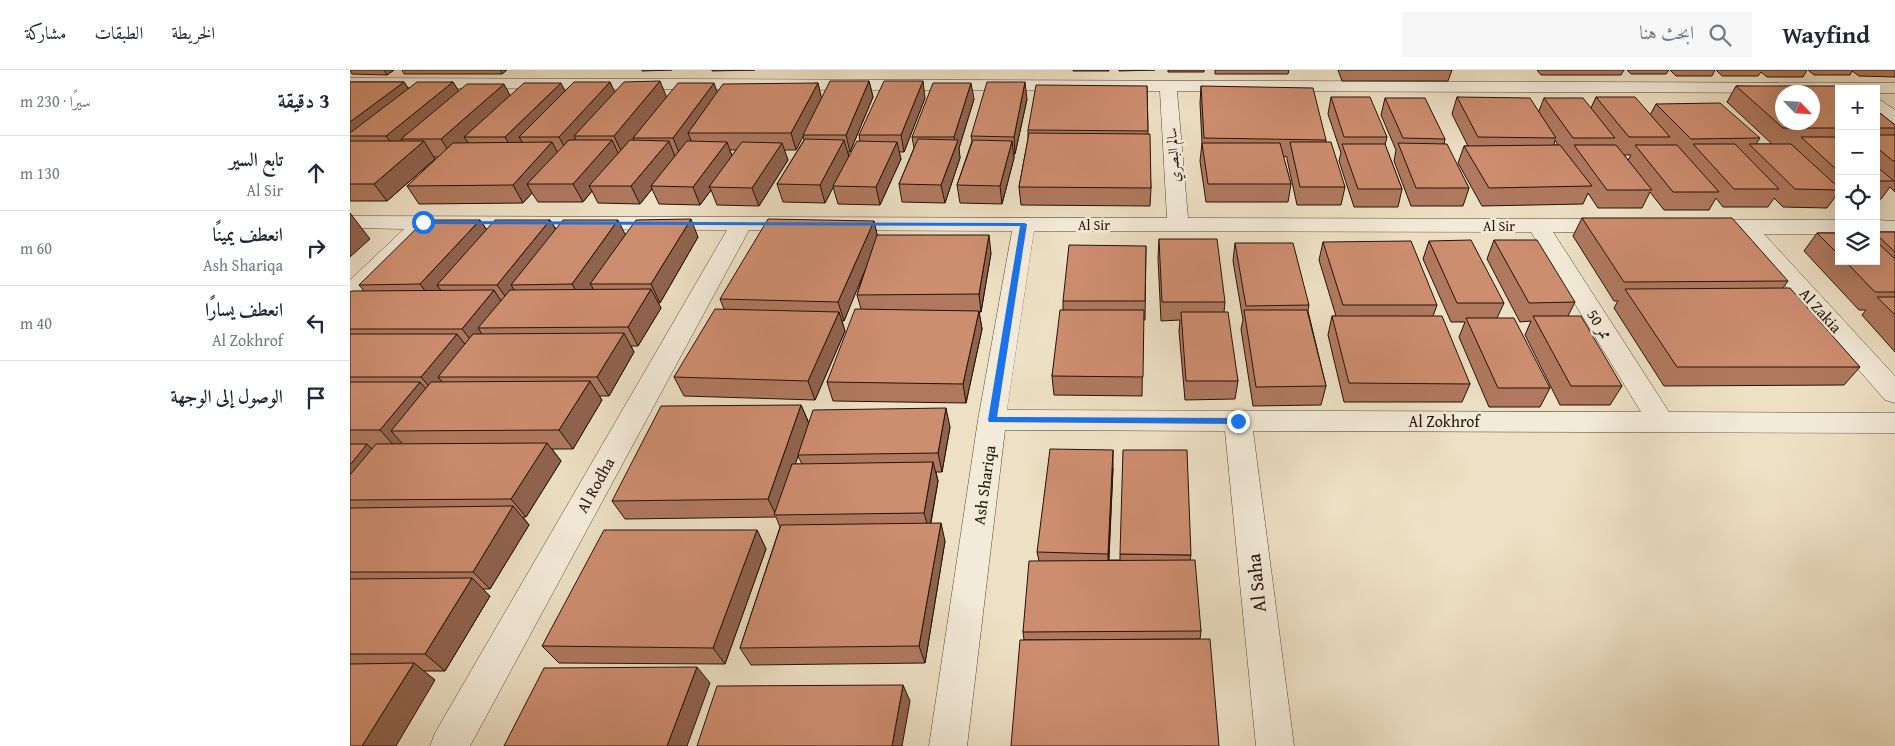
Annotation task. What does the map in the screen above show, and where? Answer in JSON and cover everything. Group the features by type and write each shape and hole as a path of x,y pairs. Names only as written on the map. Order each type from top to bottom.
{"street":[{"path":"511,83 526,70"},
{"path":"350,83 1168,86 1320,78 1835,88"},
{"name":"سالم البصري","path":"1168,86 1178,225"},
{"path":"1880,88 1895,88"},
{"path":"1880,108 1895,119"},
{"name":"Al Sir","path":"350,222 1637,227"},
{"path":"350,293 423,222"},
{"name":"Al Rodha","path":"449,746 742,223"},
{"name":"Ash Shariqa","path":"948,746 992,420 1024,224"},
{"name":"ممر 50","path":"1538,226 1661,422"},
{"path":"1677,227 1835,227"},
{"name":"Al Zakia","path":"1746,227 1895,393"},
{"path":"1880,228 1895,228"},
{"name":"Al Zokhrof","path":"992,420 1895,423"},
{"name":"Al Saha","path":"1238,421 1275,746"}],"building":[{"path":"660,81 614,136 574,136 624,82"},
{"path":"830,81 869,81 846,135 803,135"},
{"path":"884,81 923,81 901,135 859,135"},
{"path":"350,82 404,82 350,122"},
{"path":"417,82 453,82 386,136 350,136 350,133"},
{"path":"574,82 610,82 559,137 519,137"},
{"path":"987,82 1025,82 1014,137 971,136"},
{"path":"524,83 561,83 505,137 464,137"},
{"path":"678,83 714,83 673,138 633,138"},
{"path":"818,83 791,133 688,133 723,84"},
{"path":"933,83 971,83 954,137 912,137"},
{"path":"467,84 504,84 441,139 401,139"},
{"path":"1036,85 1147,86 1148,131 1028,130"},
{"path":"1201,86 1313,88 1326,140 1204,138"},
{"path":"1736,86 1775,86 1775,121"},
{"path":"1820,86 1835,86 1835,128 1820,128"},
{"path":"1331,97 1370,97 1387,137 1344,137"},
{"path":"1457,97 1530,98 1556,138 1478,137"},
{"path":"1596,97 1635,97 1670,137 1629,137"},
{"path":"1385,98 1425,98 1445,139 1403,138"},
{"path":"1544,98 1583,98 1615,138 1573,138"},
{"path":"1720,103 1760,138 1691,139 1656,104"},
{"path":"1880,113 1895,125 1895,128 1880,128"},
{"path":"1029,133 1150,134 1151,188 1019,187"},
{"path":"1880,135 1895,135 1895,161 1880,150"},
{"path":"1801,137 1835,137 1835,168"},
{"path":"805,139 844,140 820,185 777,184"},
{"path":"918,139 958,140 941,185 899,184"},
{"path":"569,140 612,140 573,184 527,184"},
{"path":"630,140 669,141 631,186 589,186"},
{"path":"973,140 1012,141 1000,186 957,185"},
{"path":"350,141 424,141 374,184 350,184"},
{"path":"687,141 727,142 693,187 651,186"},
{"path":"857,141 897,142 876,187 833,186"},
{"path":"552,142 513,185 407,186 453,143"},
{"path":"742,142 782,143 752,188 709,187"},
{"path":"1290,142 1331,142 1345,187 1300,187"},
{"path":"1202,143 1280,143 1291,184 1208,184"},
{"path":"1398,143 1447,144 1469,188 1416,188"},
{"path":"1342,144 1385,144 1402,189 1358,189"},
{"path":"1693,144 1735,144 1779,189 1734,189"},
{"path":"1749,144 1791,144 1835,184 1835,190 1795,189"},
{"path":"1560,145 1592,186 1489,188 1464,146"},
{"path":"1574,145 1616,145 1652,190 1607,190"},
{"path":"1635,145 1677,145 1719,192 1673,192"},
{"path":"1880,169 1894,181 1880,181"},
{"path":"1582,218 1732,218 1788,281 1624,282"},
{"path":"691,219 651,284 590,284 636,220"},
{"path":"768,219 874,221 838,302 720,299"},
{"path":"425,220 480,220 420,284 359,285"},
{"path":"495,220 550,220 497,285 437,285"},
{"path":"563,220 618,220 572,284 511,285"},
{"path":"1880,232 1895,232 1895,252 1880,238"},
{"path":"1817,233 1835,233 1835,251"},
{"path":"877,235 989,235 979,294 857,295"},
{"path":"1159,239 1217,239 1225,302 1162,302"},
{"path":"1471,240 1504,303 1457,303 1429,241"},
{"path":"1494,240 1537,240 1575,302 1529,303"},
{"path":"1411,241 1437,305 1343,305 1323,242"},
{"path":"1235,243 1293,243 1309,305 1246,306"},
{"path":"1069,245 1146,246 1145,301 1063,301"},
{"path":"1880,245 1895,259 1895,292 1875,292 1849,265 1880,265"},
{"path":"1790,288 1860,367 1677,367 1625,289"},
{"path":"651,289 628,327 478,328 510,290"},
{"path":"494,290 462,329 350,329 350,292 352,291"},
{"path":"1877,297 1895,297 1895,315"},
{"path":"715,309 839,312 808,381 674,377"},
{"path":"855,309 979,311 963,384 827,382"},
{"path":"1060,310 1144,310 1143,377 1052,376"},
{"path":"1244,310 1307,310 1326,386 1256,387"},
{"path":"1181,312 1228,312 1238,381 1186,381"},
{"path":"1332,316 1442,316 1470,384 1349,383"},
{"path":"1533,316 1581,316 1622,386 1571,386"},
{"path":"1466,318 1514,318 1550,388 1498,388"},
{"path":"624,333 597,377 438,377 473,334"},
{"path":"350,334 457,334 421,377 350,377"},
{"path":"590,381 559,430 391,431 431,382"},
{"path":"350,382 420,382 380,430 350,430"},
{"path":"801,405 768,499 612,501 661,406"},
{"path":"946,408 938,453 798,455 813,410"},
{"path":"547,443 511,499 350,500 350,475 376,444"},
{"path":"350,444 367,444 350,465"},
{"path":"1050,449 1113,450 1108,554 1037,552"},
{"path":"1123,450 1187,450 1191,555 1120,554"},
{"path":"933,462 924,513 774,515 792,464"},
{"path":"513,506 473,572 350,572 350,508"},
{"path":"941,523 919,646 740,648 781,525"},
{"path":"604,530 757,530 713,648 542,646"},
{"path":"1195,560 1201,631 1023,632 1029,561"},
{"path":"472,578 425,654 350,654 350,579"},
{"path":"1210,639 1219,746 1011,746 1020,640"},
{"path":"414,663 362,746 350,746 350,664"},
{"path":"697,667 667,746 504,746 544,668"},
{"path":"903,685 892,746 697,746 717,686"}],"route":[{"path":"423,222 1024,224 992,420 1238,421"}]}
